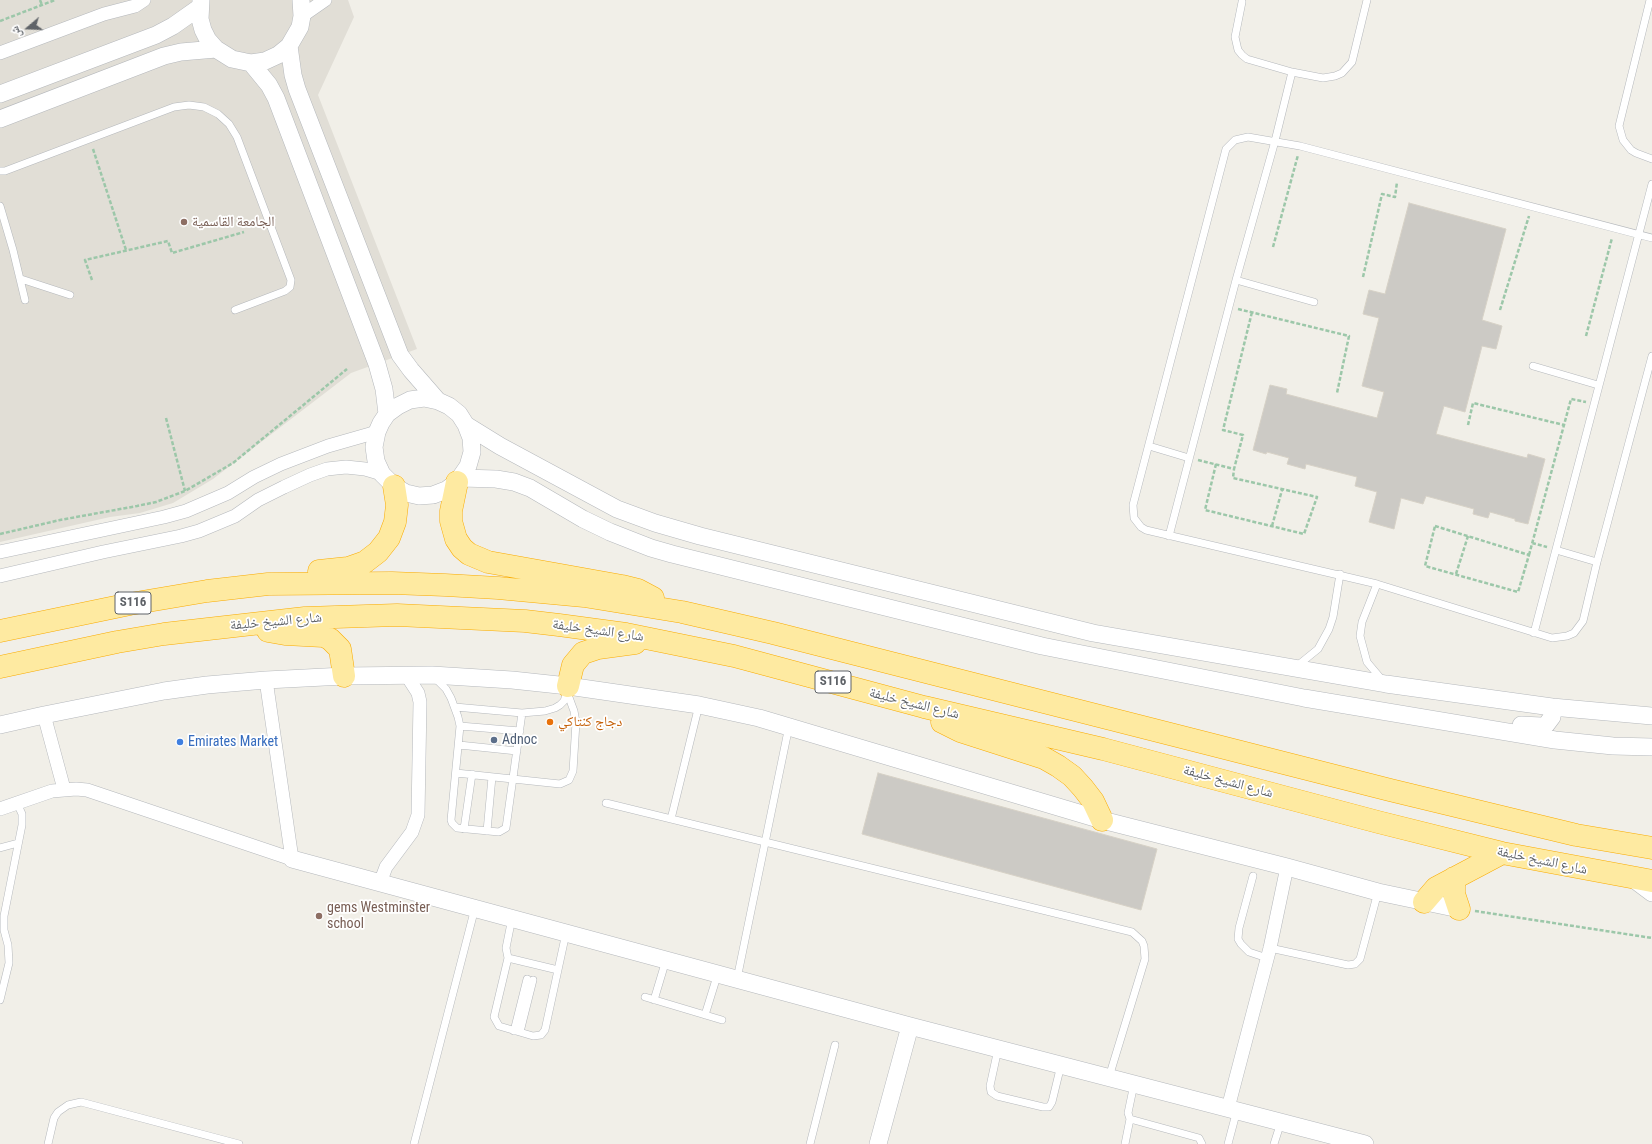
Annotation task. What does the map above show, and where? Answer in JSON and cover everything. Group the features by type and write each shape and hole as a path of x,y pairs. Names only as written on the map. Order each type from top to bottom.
{"highway":[{"path":"268,584 301,573 348,568 365,562 378,552 389,538 395,522 396,504 388,480"},
{"path":"459,480 451,511 452,530 462,548 474,556 488,562 638,590 682,612"},
{"name":"S116","path":"0,631 130,604 199,592 268,584 392,583 498,588 584,596 682,612 773,633 1576,836 1652,848"},
{"name":"شارع الشيخ خليفة","path":"0,667 156,636 211,628 252,625 304,618 351,616 444,617 525,621 559,625 660,640 734,656 924,708 1103,749 1502,853 1642,880"},
{"path":"252,625 277,633 323,636 330,639 340,649 344,676"},
{"path":"567,689 573,665 578,658 590,650 660,640"},
{"path":"924,708 950,727 1028,752 1044,758 1058,766 1083,788 1093,801 1102,820"},
{"path":"1424,902 1432,891 1502,853"},
{"path":"1454,878 1454,894 1459,909"}],"street":[{"path":"104,14 126,0"},
{"path":"0,53 104,14 135,6 144,0"},
{"path":"200,4 200,19 208,40 216,49 232,59 251,63 265,61 278,55 289,46 295,37 301,8 325,0"},
{"path":"0,94 156,35 173,26 200,4"},
{"path":"289,46 293,75 297,89 400,355 438,401"},
{"path":"0,119 164,56 193,50 216,49"},
{"path":"251,63 269,85 276,98 377,364 384,390 387,414"},
{"path":"0,576 199,531 235,516 284,486 328,469 365,469 388,480 406,493 419,496 433,495 446,490 459,480 468,466 472,452 471,438 466,425 459,414 449,406 438,401 424,398 410,400 387,414 377,432 374,447 376,461 388,480"},
{"path":"466,425 500,446 617,509 655,523 700,536 1093,634 1386,684 1552,707 1652,716"},
{"path":"0,552 186,511 228,493 254,477 287,462 328,446 377,432"},
{"path":"459,480 496,479 514,482 530,488 610,532 665,552 1042,646 1304,698 1555,740 1613,746 1652,747"},
{"path":"1042,646 1038,638 1045,632 1093,634"},
{"path":"0,725 164,691 207,685 344,676 432,676 512,680 567,689 700,705 759,718 1102,820 1287,867 1378,892 1459,909"},
{"path":"380,883 386,867 412,832 418,810 420,702 418,693 407,676"},
{"path":"266,680 292,859"},
{"path":"1467,725 1495,723 1541,726 1550,722 1553,712 1552,707"},
{"path":"44,715 64,789"},
{"path":"0,809 52,791 64,789 76,789 99,793 292,859 910,1026 1365,1144"},
{"path":"1233,1109 1287,867"},
{"path":"1642,880 1652,893"},
{"path":"878,1144 910,1026"}],"lane":[{"path":"1242,2 1235,37 1238,50 1247,59 1317,78 1328,78 1342,73 1352,62 1367,0"},
{"path":"1650,0 1619,126 1623,140 1631,150 1652,159"},
{"path":"1169,536 1236,280 1275,141 1292,72"},
{"path":"0,171 4,171 174,107 189,105 204,107 218,114 229,124 237,137 291,280 290,287 285,291 235,310"},
{"path":"1652,238 1300,146 1241,137 1235,140 1226,149 1149,446 1133,512 1134,518 1141,527 1146,530 1340,574 1534,633 1552,638 1560,638 1574,633 1583,622 1597,562 1652,356"},
{"path":"1534,633 1652,184"},
{"path":"0,206 25,300"},
{"path":"20,279 70,295"},
{"path":"1236,280 1314,302"},
{"path":"1533,366 1598,385"},
{"path":"1149,446 1189,458"},
{"path":"1556,550 1597,562"},
{"path":"1294,669 1318,649 1326,634 1333,617 1340,574"},
{"path":"1377,584 1362,622 1360,636 1367,662 1386,684"},
{"path":"432,676 446,689 455,707 460,726 451,820 454,826 464,830 486,832 499,832 506,828 522,713"},
{"path":"455,707 522,713 550,710 564,701 567,689"},
{"path":"456,773 560,784 565,782 572,776 576,722 574,710 567,689"},
{"path":"671,819 700,705"},
{"path":"460,726 520,730"},
{"path":"737,979 789,726"},
{"path":"459,745 517,750"},
{"path":"464,830 472,774"},
{"path":"486,832 492,777"},
{"path":"0,1000 9,963 9,950 4,930 4,916 22,819 22,814 17,803"},
{"path":"606,803 1132,932 1142,941 1145,959 1109,1077"},
{"path":"0,848 18,842"},
{"path":"1253,876 1238,928 1238,939 1249,952 1268,953 1348,965 1355,964 1360,959 1378,892"},
{"path":"414,1144 475,908"},
{"path":"512,918 506,948 508,958 494,1017 499,1026 536,1037 543,1033 566,932"},
{"path":"508,958 558,970"},
{"path":"654,1000 666,959"},
{"path":"705,1015 718,973"},
{"path":"517,1032 530,980"},
{"path":"645,997 722,1020"},
{"path":"810,1144 835,1045"},
{"path":"998,1048 990,1089 994,1094 1004,1098 1046,1108 1049,1107 1052,1102 1062,1065"},
{"path":"1125,1144 1130,1119 1128,1113 1134,1084"},
{"path":"48,1144 54,1118 58,1112 68,1105 81,1102 239,1144"},
{"path":"1228,1144 1233,1109"},
{"path":"1130,1119 1199,1138 1202,1144"},
{"path":"1274,1144 1281,1122"}],"path":[{"path":"40,0 42,5"},
{"path":"0,21 55,0"},
{"path":"90,139 126,251"},
{"path":"1273,247 1300,146"},
{"path":"1363,277 1382,194 1394,197 1399,172"},
{"path":"1500,310 1532,207"},
{"path":"1586,336 1615,229"},
{"path":"92,280 85,260 168,241 172,253 244,232"},
{"path":"1229,307 1349,336 1337,393"},
{"path":"1216,464 1206,510 1304,534 1317,497 1232,478 1243,435 1222,430 1252,312"},
{"path":"0,534 60,520 156,502 185,491 233,463 347,369"},
{"path":"1528,555 1435,526 1425,566 1518,592 1571,398 1594,403"},
{"path":"1468,425 1473,403 1564,425"},
{"path":"166,418 185,491"},
{"path":"1189,458 1234,469"},
{"path":"1272,526 1282,490"},
{"path":"1456,574 1468,536"},
{"path":"1532,543 1556,550"},
{"path":"1459,909 1652,938"}],"shaded area":[{"name":"الجامعة القاسمية","path":"0,0 348,0 354,17 318,95 417,349 351,373 213,479 173,503 140,513 110,517 0,542"}],"building":[{"path":"1409,203 1506,229 1482,320 1502,326 1496,349 1482,346 1465,412 1444,406 1436,434 1527,458 1528,454 1545,459 1528,524 1490,512 1488,518 1473,514 1474,509 1426,496 1423,504 1401,498 1394,529 1369,522 1377,492 1355,486 1357,477 1306,464 1305,469 1287,464 1289,458 1253,450 1270,385 1287,389 1286,394 1377,418 1384,392 1362,386 1379,318 1363,314 1369,290 1385,294"},
{"path":"878,773 1157,849 1141,910 862,834"}],"place":[{"name":"الجامعة القاسمية","path":"184,222"},
{"name":"دجاج كنتاكي","path":"550,722"},
{"name":"Adnoc","path":"494,740"},
{"name":"Emirates Market","path":"180,742"},
{"name":"gems Westminster school","path":"319,916"}]}
